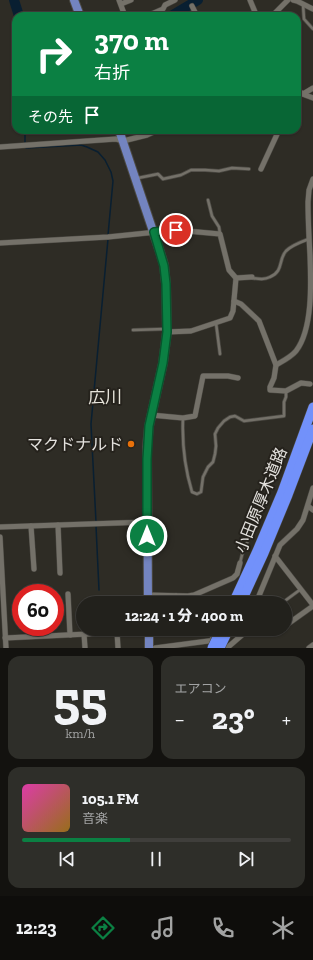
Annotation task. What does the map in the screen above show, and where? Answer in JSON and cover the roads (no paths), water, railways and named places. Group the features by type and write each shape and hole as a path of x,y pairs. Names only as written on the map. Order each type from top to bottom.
{"highway":[{"name":"小田原厚木道路","path":"236,596 282,492 313,407"},
{"name":"小田原厚木道路","path":"244,596 264,553 313,429"},
{"path":"218,646 220,636"},
{"path":"218,646 224,636"}],"main road":[{"path":"74,0 78,12"},
{"path":"120,134 154,232 164,266 166,284 167,330 163,363 151,415 147,447 148,596"},
{"path":"149,636 149,648"}],"street":[{"path":"124,12 120,2 131,0"},
{"path":"156,12 175,0"},
{"path":"250,0 255,12"},
{"path":"276,12 288,0"},
{"path":"293,0 297,0 313,9"},
{"path":"303,94 313,88"},
{"path":"303,94 313,98"},
{"path":"0,147 116,139 123,141 149,134"},
{"path":"261,169 277,134"},
{"path":"276,365 296,352 302,342 310,315 311,293 308,202 309,190 313,179"},
{"path":"0,242 108,236 176,230 220,234 229,270 236,278 233,311 230,318 191,331 167,330"},
{"path":"236,278 252,277"},
{"path":"234,301 241,304 259,321 276,365 270,390 286,391 301,383 310,384"},
{"path":"151,415 183,418 195,416 203,376 228,376 238,378"},
{"path":"259,596 280,545 297,529 303,520 313,488"},
{"path":"308,506 313,510"},
{"path":"0,527 147,522"},
{"path":"58,525 60,573"},
{"path":"31,526 34,569"},
{"path":"0,537 6,648"},
{"path":"275,556 313,606 292,621"},
{"path":"188,596 194,595 233,578 240,563"},
{"path":"68,594 70,635"},
{"path":"5,638 76,635"},
{"path":"84,636 85,648"},
{"path":"118,636 118,648"},
{"path":"211,636 218,646"},
{"path":"227,648 241,636"},
{"path":"309,648 313,645"},
{"path":"155,648 218,646"}],"lane":[{"path":"303,4 304,19 313,29"},
{"path":"136,179 158,174 163,179 181,175 192,170 219,171 232,168 249,169"},
{"path":"208,200 212,216 219,228 220,234"},
{"path":"252,277 266,280 276,274 279,270 283,255 287,250 297,244 310,241"},
{"path":"216,323 220,354"},
{"path":"134,330 167,330"},
{"path":"183,418 188,478 192,492 197,494 201,492 203,477 208,467 213,462 216,446 215,434 224,421 235,416 244,421 284,416 286,391"},
{"path":"240,563 243,551 254,528 255,521 253,508"},
{"path":"292,596 301,589"}],"waterway":[{"path":"14,0 18,12"},
{"path":"178,12 198,0"},
{"path":"25,134 25,144"},
{"path":"26,147 81,145 98,152 105,160 111,172 113,181 108,235"},
{"path":"96,522 91,424 108,239"},
{"path":"96,526 99,590"}],"place":[{"name":"マクドナルド","path":"131,444"}],"district":[{"name":"広川","path":"105,397"}]}
